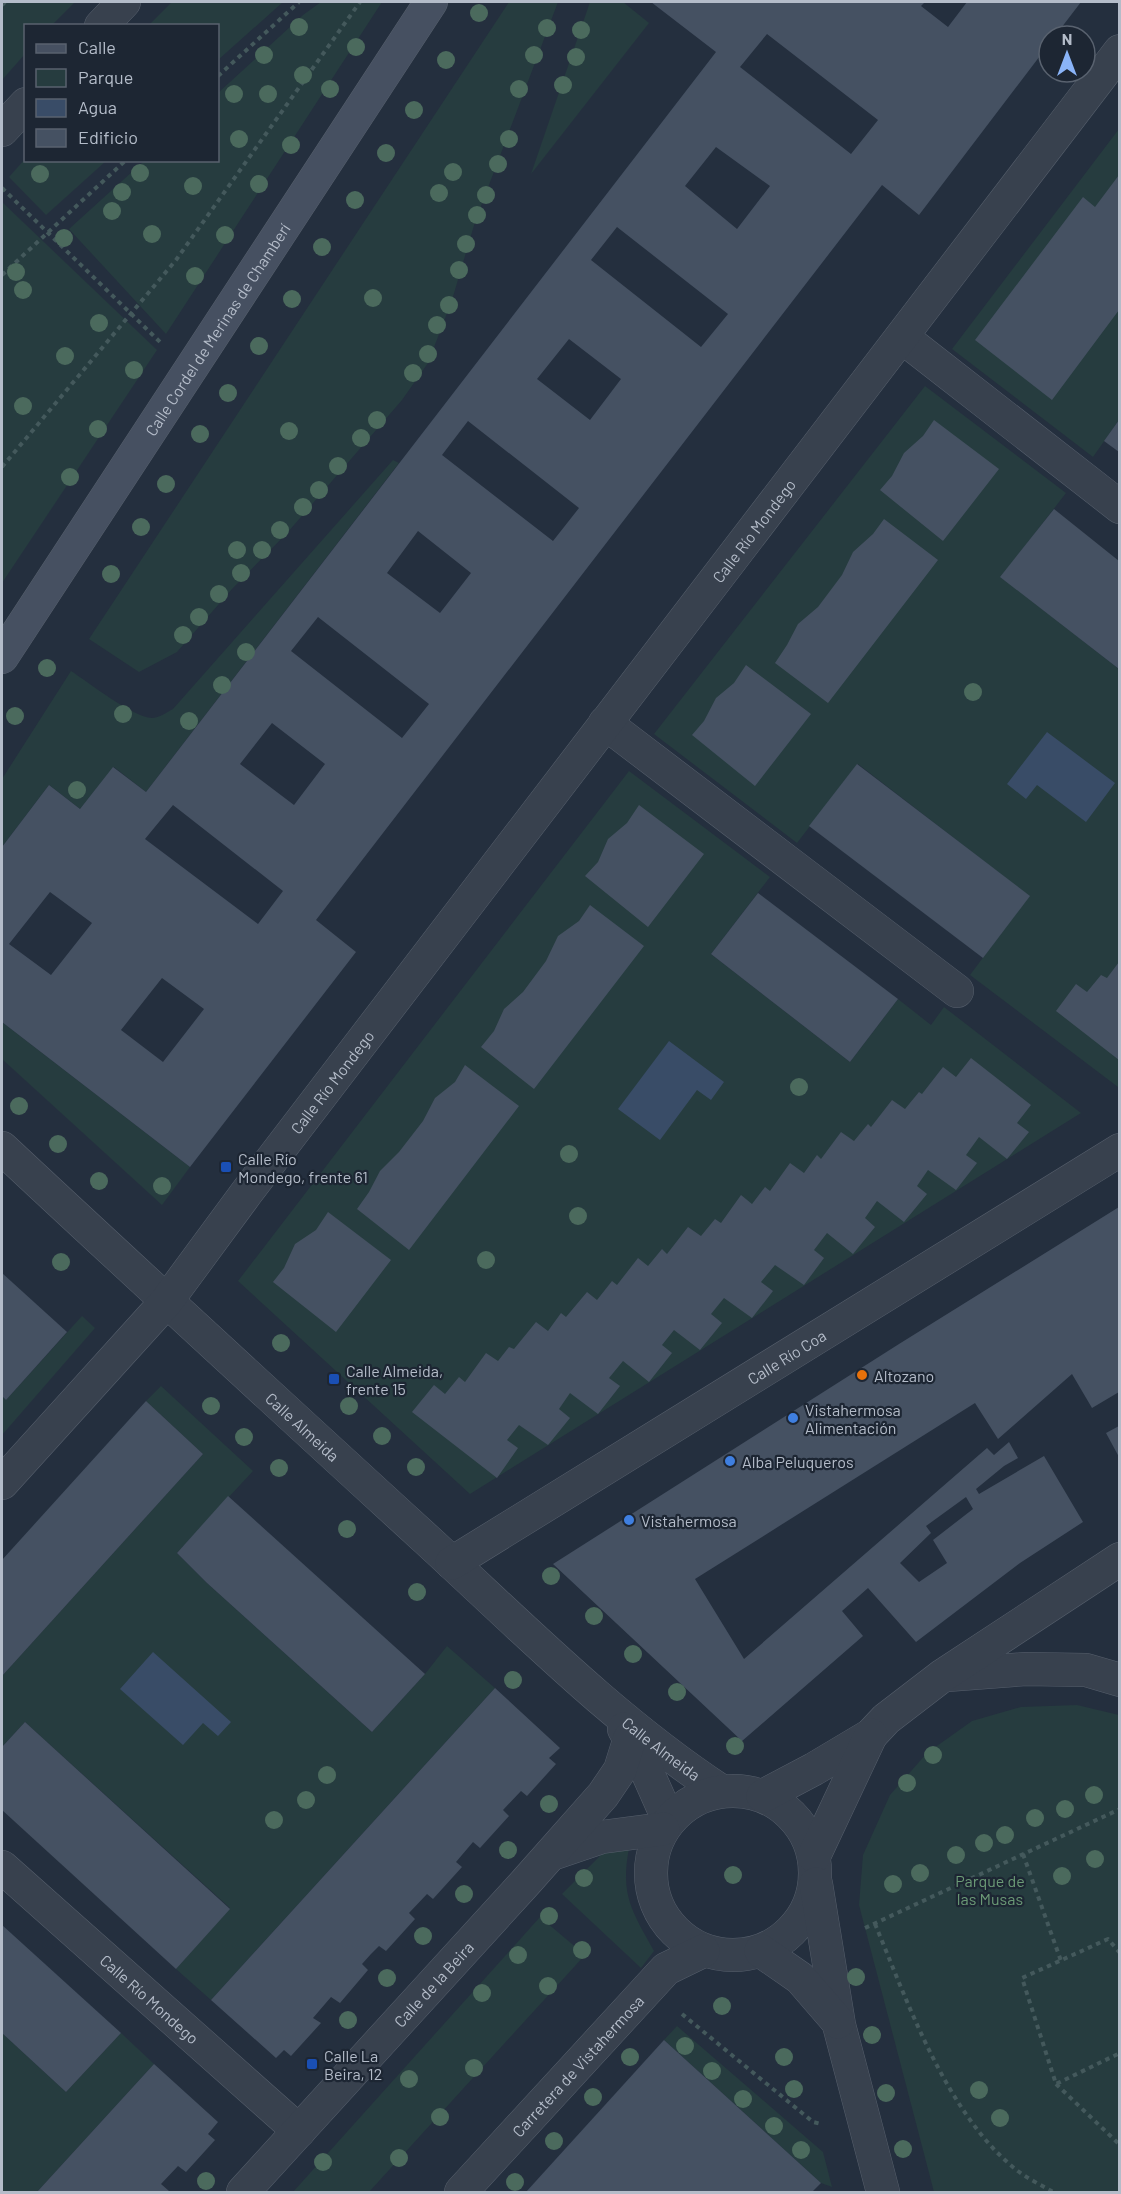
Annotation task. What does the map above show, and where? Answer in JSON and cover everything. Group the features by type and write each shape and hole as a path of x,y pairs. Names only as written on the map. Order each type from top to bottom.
{"main road":[{"name":"Calle Cordel de Merinas de Chamberí","path":"2,657 431,2"}],"street":[{"path":"103,24 124,2"},
{"name":"Calle Río Mondego","path":"2,1483 166,1302 247,1192 1119,51"},
{"path":"2,130 24,106"},
{"path":"902,337 1119,507"},
{"path":"605,723 957,992"},
{"name":"Calle Almeida","path":"2,1148 166,1302 605,1703 682,1766 720,1791"},
{"name":"Calle Río Coa","path":"452,1563 1119,1150"},
{"path":"763,1796 871,1735 886,1719 942,1676 1115,1570"},
{"path":"942,1676 1026,1669 1086,1670 1119,1680"},
{"name":"Calle Almeida","path":"605,1703 630,1738 645,1767 666,1825"},
{"path":"871,1735 815,1869 806,1912 787,1936 761,1951 732,1956 703,1951 678,1935 660,1912 651,1885 652,1856 666,1825 683,1807 701,1797 720,1791 742,1791 763,1796 781,1806 796,1819 808,1837 815,1869 838,2022 883,2193"},
{"name":"Calle de la Beira","path":"243,2193 603,1795 620,1770 630,1738"},
{"name":"Calle de la Beira","path":"550,1855 602,1837 666,1825"},
{"name":"Calle Río Mondego","path":"2,1867 299,2131"},
{"name":"Carretera de Vistahermosa","path":"461,2193 666,1969 703,1951"},
{"path":"761,1951 800,1977 838,2022"}],"path":[{"path":"2,5 5,2"},
{"path":"219,75 299,2"},
{"path":"2,467 176,260 360,2"},
{"path":"2,275 124,162"},
{"path":"2,188 165,348"},
{"path":"856,1932 1119,1809"},
{"path":"1023,1854 1062,1961"},
{"path":"875,1924 925,2042 955,2096 985,2138 1015,2168 1053,2193"},
{"path":"1119,1953 1108,1940 1022,1978 1056,2084 1108,2137 1119,2145"},
{"path":"680,2012 813,2122 822,2124"},
{"path":"1056,2084 1119,2053"}],"green space":[{"path":"2,2 75,2 53,24 24,24 24,55 2,80"},
{"path":"172,2 283,2 219,59 219,24 150,24"},
{"path":"321,2 382,2 166,334 69,229 143,162 219,162 219,92 303,15"},
{"path":"509,2 558,2 475,222 452,300 428,363 402,400 288,532 232,589 177,652 139,672 89,639"},
{"path":"590,2 623,2 649,23 531,174"},
{"path":"1119,129 1119,420 1093,457 952,349"},
{"path":"24,160 24,162 105,162 46,215 9,177"},
{"path":"2,202 157,350 2,583"},
{"path":"925,386 1066,493 1001,577 1119,669 1118,1087 970,975 1029,896 858,764 797,843 654,734"},
{"path":"393,460 399,463 146,792 114,767 80,809 49,785 2,847 2,779 71,671 122,706 143,716 155,718 173,709"},
{"path":"629,771 770,877 711,954 850,1062 898,999 931,1025 944,1007 1081,1113 470,1494 238,1281"},
{"path":"2,1022 190,1167 162,1205 2,1059"},
{"path":"82,1316 95,1328 2,1435 2,1396 6,1400"},
{"path":"161,1386 253,1471 177,1553 207,1583 372,1732 425,1674 447,1646 495,1688 211,2000 176,1969 230,1908 25,1722 2,1747 2,1676 203,1454 146,1401"},
{"name":"Parque de las Musas","path":"1077,1705 1119,1715 1119,2192 934,2192 859,1905 863,1855 890,1795 927,1753 972,1721 1021,1707"},
{"path":"629,1848 627,1891 634,1913 654,1951 641,1968 562,1894 603,1853"},
{"path":"540,1917 585,1955 369,2192 293,2192"},
{"path":"677,2026 823,2152 832,2187 821,2183 664,2040"},
{"path":"2,2033 66,2092 121,2033 154,2064 37,2192 2,2192"}],"water":[{"path":"1047,732 1115,783 1086,822 1037,785 1026,799 1007,784"},
{"path":"669,1041 724,1082 711,1100 697,1090 660,1140 618,1109"},
{"path":"153,1652 231,1722 218,1736 203,1723 183,1745 120,1689"}],"building":[{"path":"651,2 925,2 921,6 948,27 967,2 1081,2 1064,24 1037,24 1037,60 919,215 882,185 316,920 356,952 190,1167 2,1022 2,847 49,785 80,809 113,767 146,792 716,52","holes":["767,34 878,120 851,154 740,67","716,147 770,186 737,229 685,186","617,227 728,314 701,347 591,260","569,339 621,379 590,420 537,379","468,421 579,508 553,541 442,455","418,531 471,573 440,613 387,573","318,617 429,704 402,738 291,651","272,723 325,764 294,805 240,764","173,805 283,891 258,924 145,839","50,892 92,923 51,975 9,944","162,978 204,1009 163,1062 121,1030"]},
{"path":"1119,175 1119,310 1052,400 975,340 1083,197 1095,207"},
{"path":"934,420 999,469 943,541 880,490 892,476 904,453 923,436"},
{"path":"1119,420 1119,452 1104,441"},
{"path":"1054,509 1119,561 1119,669 1000,577"},
{"path":"884,519 938,560 828,703 775,663 798,624 818,607 842,575 853,552 873,534"},
{"path":"746,665 811,714 755,786 692,735 704,721 716,698 734,683"},
{"path":"857,764 1030,896 983,958 809,826"},
{"path":"639,805 704,854 648,927 585,876 598,862 608,839 627,823"},
{"path":"758,893 898,999 850,1062 711,954"},
{"path":"590,905 644,946 534,1089 481,1047 494,1031 504,1009 523,992 546,961 558,936 579,921"},
{"path":"1119,962 1119,1060 1056,1011 1076,984 1087,992 1101,975 1107,978"},
{"path":"971,1058 1031,1105 1017,1123 1029,1132 1007,1159 979,1137 966,1155 977,1163 956,1190 928,1170 917,1186 927,1194 904,1222 877,1201 865,1218 875,1227 853,1254 827,1233 814,1250 824,1258 804,1285 775,1265 761,1282 773,1291 752,1318 724,1298 711,1314 722,1323 700,1350 674,1330 662,1345 672,1353 649,1382 623,1361 609,1378 620,1386 598,1414 570,1393 559,1409 570,1418 548,1445 519,1425 507,1440 518,1448 497,1478 412,1412 434,1385 445,1394 459,1377 465,1382 486,1353 498,1361 509,1347 514,1349 536,1322 548,1331 561,1313 566,1317 587,1292 597,1300 612,1281 617,1285 638,1258 648,1266 662,1249 667,1254 688,1227 701,1236 715,1219 721,1223 741,1195 752,1204 765,1187 770,1191 790,1163 804,1173 817,1155 821,1159 841,1132 854,1141 868,1124 871,1127 892,1100 905,1109 919,1092 922,1094 943,1067 956,1077"},
{"path":"465,1065 519,1106 409,1250 357,1209 380,1171 399,1152 423,1121 435,1098 455,1082"},
{"path":"1119,1207 1119,1392 1092,1408 1072,1374 998,1439 975,1403 695,1579 744,1659 987,1448 994,1455 1009,1442 1018,1458 1004,1466 976,1489 979,1494 1044,1456 1083,1522 1020,1563 916,1642 868,1588 842,1611 863,1636 742,1741 553,1564","holes":["966,1497 973,1509 933,1540 947,1563 919,1582 900,1563 931,1533 926,1526"]},
{"path":"328,1212 391,1260 336,1332 273,1282 284,1268 295,1244 316,1230"},
{"path":"2,1273 67,1332 6,1400 2,1396"},
{"path":"146,1401 203,1454 2,1676 2,1560"},
{"path":"1119,1426 1119,1457 1106,1433"},
{"path":"228,1496 425,1674 372,1732 207,1583 177,1553"},
{"path":"495,1688 560,1748 549,1758 556,1764 527,1796 521,1791 503,1810 509,1816 480,1848 473,1842 456,1862 462,1867 433,1899 427,1894 409,1913 415,1919 386,1951 379,1946 371,1954 362,1964 368,1970 340,2003 331,1997 313,2018 321,2023 291,2056 284,2050 276,2058 211,2000"},
{"path":"25,1722 230,1909 176,1969 2,1810 2,1747"},
{"path":"2,1925 121,2033 66,2092 2,2033"},
{"path":"664,2040 821,2183 812,2192 526,2192"},
{"path":"154,2064 218,2122 208,2134 215,2140 186,2172 178,2166 161,2184 169,2191 37,2192"}],"place":[{"name":"Calle Río Mondego, frente 61","path":"226,1167"},
{"name":"Altozano","path":"862,1375"},
{"name":"Calle Almeida, frente 15","path":"334,1379"},
{"name":"Vistahermosa Alimentación","path":"793,1418"},
{"name":"Alba Peluqueros","path":"730,1461"},
{"name":"Vistahermosa","path":"629,1520"},
{"name":"Calle La Beira, 12","path":"312,2064"}]}
